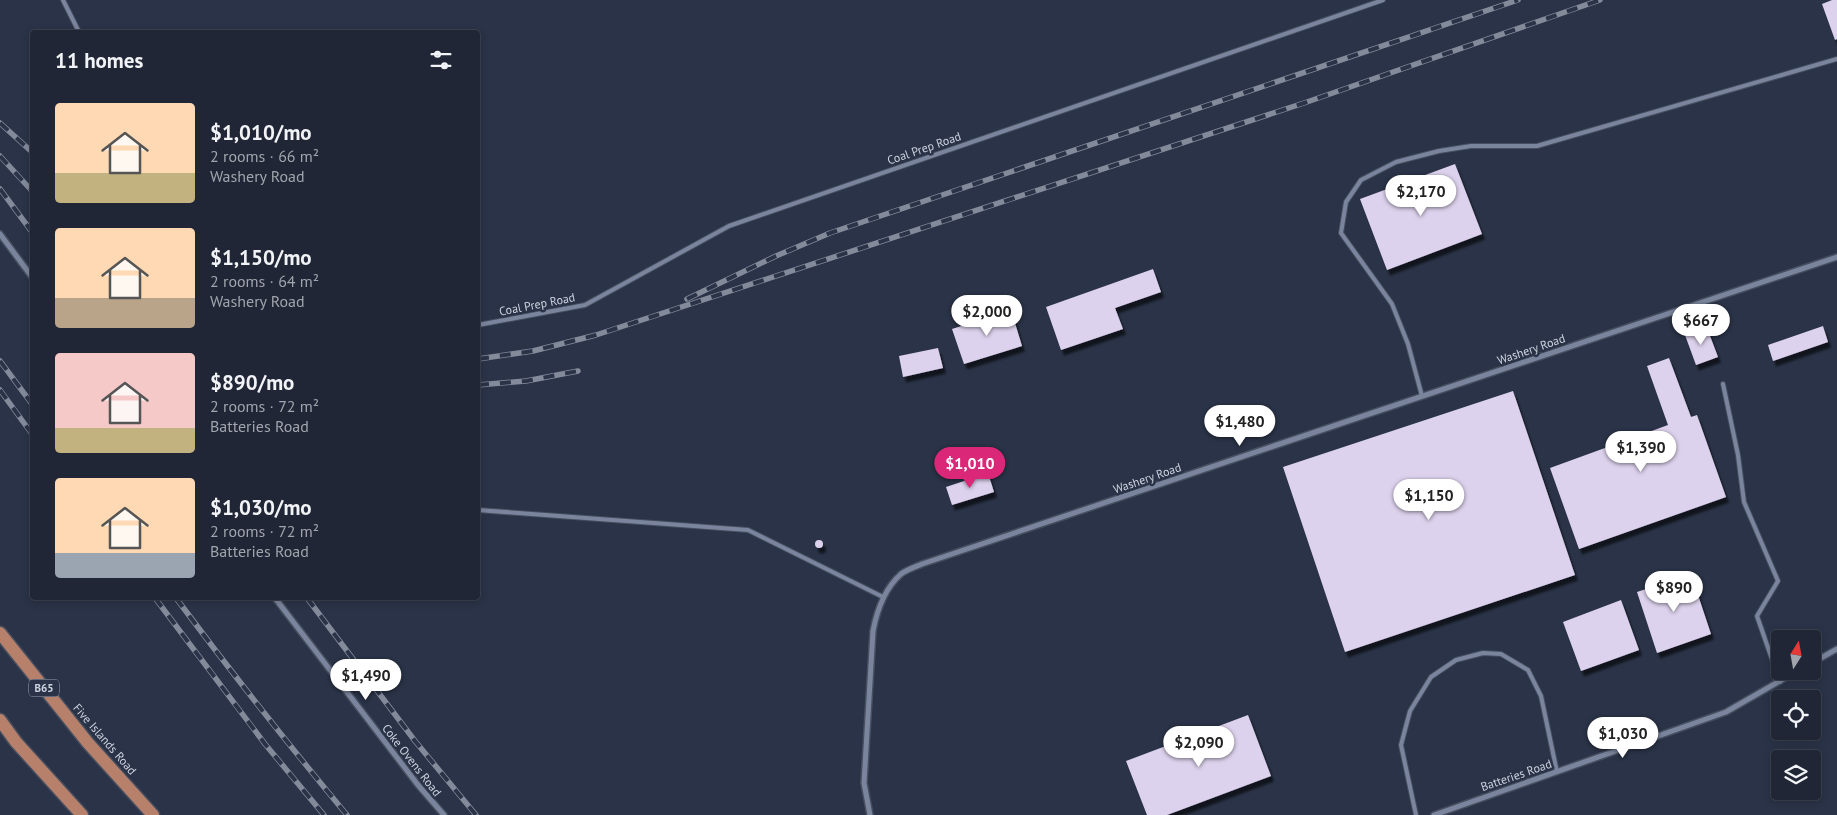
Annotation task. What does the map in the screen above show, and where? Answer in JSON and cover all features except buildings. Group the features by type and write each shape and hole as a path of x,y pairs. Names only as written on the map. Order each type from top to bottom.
{"main road":[{"name":"Five Islands Road","path":"0,633 88,743 153,815"},
{"path":"0,720 16,742 82,815"}],"street":[{"path":"0,234 30,274"},
{"name":"Washery Road","path":"870,815 864,783 873,630 876,612 883,597 902,574 922,564 1837,257"},
{"name":"Coke Ovens Road","path":"277,600 418,785 444,815"},
{"path":"1821,658 1837,648"},
{"name":"Batteries Road","path":"1434,815 1726,712 1783,680"}],"lane":[{"path":"63,0 78,30"},
{"name":"Coal Prep Road","path":"480,325 584,304 728,226 1383,0"},
{"path":"1422,396 1408,344 1392,304 1341,233 1346,202 1361,180 1396,162 1439,151 1471,146 1537,146 1837,59"},
{"path":"1723,384 1738,455 1744,502 1778,581 1757,616 1780,682"},
{"path":"480,510 748,530 883,597"},
{"path":"1416,815 1401,745 1410,711 1431,677 1456,660 1482,653 1502,654 1528,670 1541,696 1557,772"}],"railway":[{"path":"687,299 776,256 830,233 1518,0"},
{"path":"480,359 533,351 596,335 1304,103 1600,0"},
{"path":"0,123 30,150"},
{"path":"0,156 30,189"},
{"path":"0,189 30,229"},
{"path":"0,361 30,401"},
{"path":"480,385 526,381 578,371"},
{"path":"0,390 30,431"},
{"path":"157,600 265,744 324,815"},
{"path":"178,600 260,708 347,815"},
{"path":"309,600 415,741 476,815"}]}
